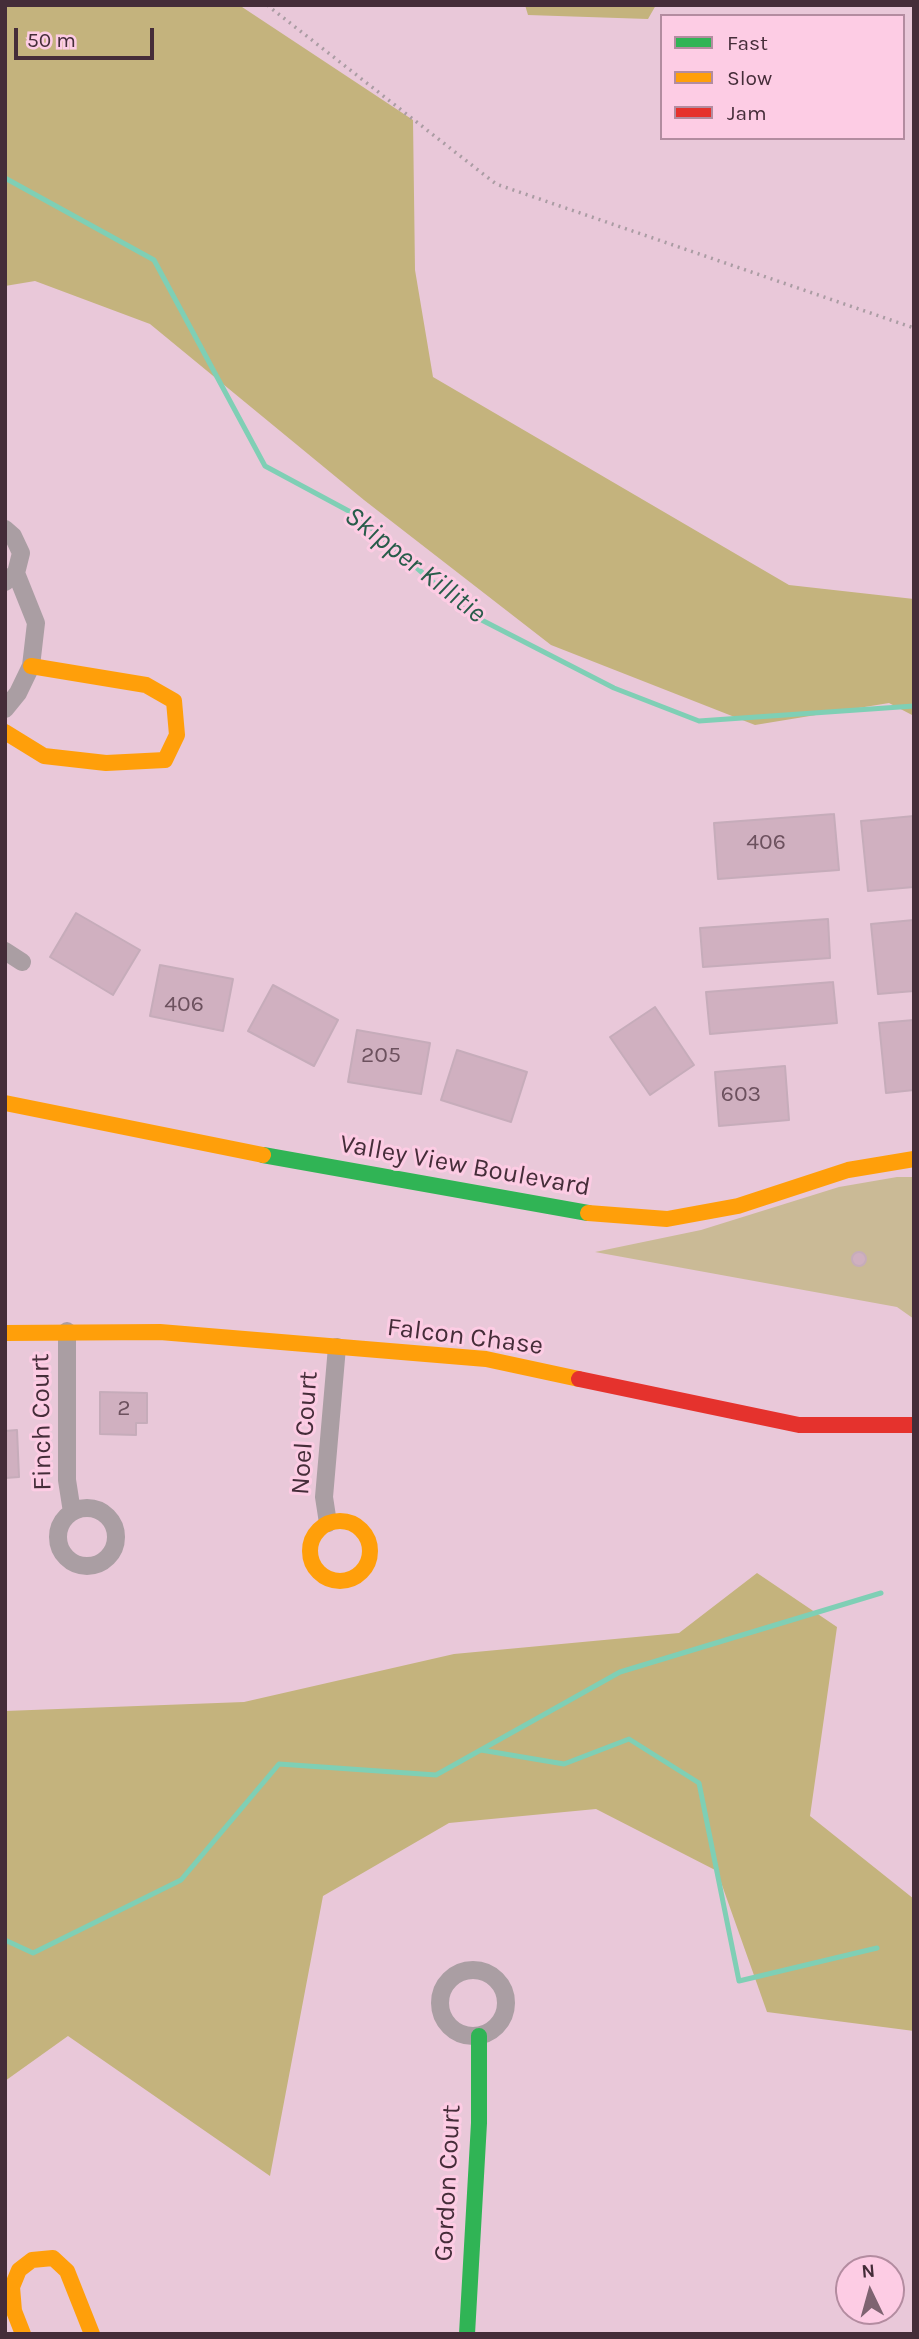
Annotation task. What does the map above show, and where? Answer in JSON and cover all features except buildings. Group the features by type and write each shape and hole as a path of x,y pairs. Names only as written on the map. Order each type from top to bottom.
{"street":[{"path":"5,529 13,536 21,553 10,578 36,623 31,666 18,693 5,709"},
{"path":"5,732 44,756 106,763 165,760 177,734 174,701 146,685 31,666"},
{"path":"5,951 22,962"},
{"name":"Valley View Boulevard","path":"5,1103 107,1126 571,1212 667,1219 738,1206 848,1170 914,1159"},
{"name":"Finch Court","path":"67,1331 67,1480 72,1512"},
{"name":"Falcon Chase","path":"5,1333 160,1332 486,1359 799,1424 914,1424"},
{"name":"Noel Court","path":"328,1523 324,1497 337,1346"},
{"name":"Gordon Court","path":"467,2334 479,2123 479,2036"},
{"path":"23,2334 14,2311 12,2287 19,2270 32,2260 53,2258 67,2271 92,2334"}],"path":[{"path":"267,5 496,184 914,328"}],"shaded area":[{"path":"5,5 239,5 413,120 415,270 433,377 789,585 914,599 914,716 889,703 755,725 551,645 364,500 150,324 35,281 5,286"},
{"path":"525,5 656,5 648,19 528,15"},
{"path":"897,1177 914,1177 914,1319 897,1307 595,1252 701,1230 839,1187"},
{"path":"757,1573 837,1627 810,1816 914,1899 914,2031 767,2012 717,1871 596,1809 449,1823 323,1896 270,2176 68,2036 5,2081 5,1711 244,1702 454,1654 679,1633"}],"waterway":[{"name":"Skipper Killitie","path":"5,178 154,260 265,466 358,516 468,613 614,688 699,721 914,706"},
{"path":"5,1940 33,1953 181,1880 279,1764 436,1775 620,1672 881,1593"},
{"path":"481,1750 564,1764 629,1739 699,1783 739,1981 877,1948"}],"traffic: fast":[{"path":"263,1155 588,1213"},
{"path":"467,2334 479,2123 479,2036"}],"traffic: slow":[{"path":"5,732 44,756 106,763 165,760 177,735 174,701 146,685 31,666"},
{"path":"5,1103 263,1155"},
{"path":"588,1213 667,1219 738,1206 848,1170 914,1159"},
{"path":"5,1333 160,1332 486,1359 579,1379"},
{"path":"334,1521 346,1521 365,1534 370,1551 368,1563 357,1576 346,1581 334,1581 315,1568 310,1557 310,1545 323,1526 334,1521"},
{"path":"23,2334 14,2311 12,2287 19,2270 32,2260 53,2258 67,2271 92,2334"}],"traffic: jam":[{"path":"579,1379 799,1425 914,1425"}]}
